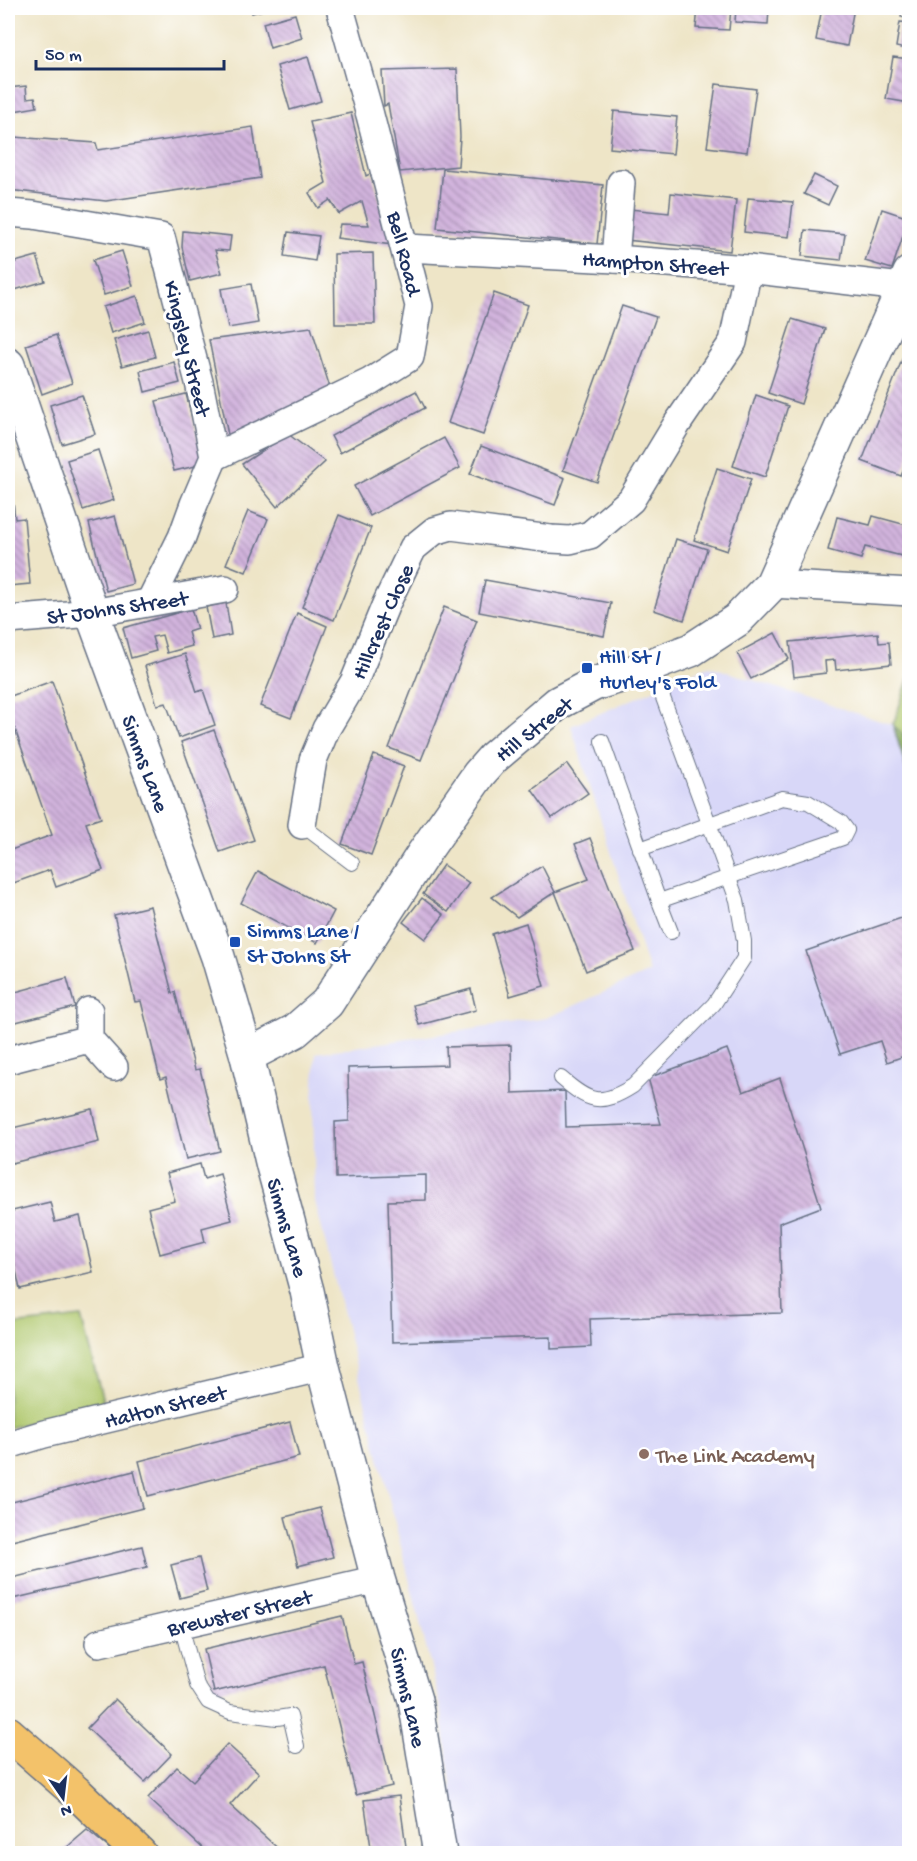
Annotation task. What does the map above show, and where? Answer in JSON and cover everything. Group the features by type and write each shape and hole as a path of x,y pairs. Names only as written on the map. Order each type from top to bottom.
{"main road":[{"path":"8,1733 140,1854"}],"street":[{"name":"Bell Road","path":"214,457 361,386 410,357 419,306 406,248 339,8"},
{"path":"615,259 621,183"},
{"name":"Kingsley Street","path":"8,213 33,215 161,237 199,382 214,457"},
{"name":"Hampton Street","path":"406,248 615,259 908,282"},
{"name":"Hillcrest Close","path":"302,825 313,760 326,729 354,682 386,604 414,548 434,531 452,526 551,539 570,540 590,535 631,500 677,424 733,342 748,269"},
{"name":"Hill Street","path":"247,1056 295,1031 327,1004 423,854 479,774 493,758 558,703 594,684 691,650 737,620 772,584 908,282"},
{"name":"Simms Lane","path":"8,364 92,613 218,957 247,1056 273,1166 307,1291 323,1367 378,1579 415,1700 440,1854"},
{"path":"150,603 182,537 214,457"},
{"path":"772,584 909,592"},
{"name":"St Johns Street","path":"8,620 92,613 225,588"},
{"path":"89,1011 89,1039 114,1067"},
{"path":"8,1060 89,1039"},
{"name":"Halton Street","path":"8,1444 323,1367"},
{"name":"Brewster Street","path":"99,1644 378,1579"}],"lane":[{"path":"561,1078 582,1096 600,1100 618,1096 633,1086 714,1004 744,958 744,941 737,900 651,665"},
{"path":"602,741 671,932"},
{"path":"640,849 782,798 808,802 841,822 847,830 843,838 659,901"},
{"path":"302,825 352,862"},
{"path":"180,1625 197,1685 208,1702 230,1712 277,1718 290,1716 297,1746"}],"shaded area":[{"name":"The Link Academy","path":"709,666 893,725 910,777 909,1853 460,1853 441,1707 315,1201 313,1098 316,1053 547,1018 649,972 571,726"}],"green space":[{"path":"909,677 909,777 893,725"},
{"path":"893,725 909,740 909,777"},
{"path":"81,1317 104,1404 8,1428 8,1346 12,1325"}],"building":[{"path":"251,8 270,8 252,13"},
{"path":"659,8 692,8 691,12"},
{"path":"698,8 731,8 729,30 696,28"},
{"path":"736,8 769,8 768,24 735,22"},
{"path":"822,8 854,8 847,46 816,40"},
{"path":"902,8 910,8 910,19 901,17"},
{"path":"295,14 302,38 270,48 263,23"},
{"path":"900,22 910,23 910,50 896,47"},
{"path":"308,57 321,101 290,110 277,66"},
{"path":"893,57 910,59 910,103 886,99"},
{"path":"457,69 460,137 458,166 400,172 388,104 384,106 382,71"},
{"path":"716,84 756,89 747,152 707,147"},
{"path":"26,86 27,98 35,97 37,107 8,112 8,88"},
{"path":"614,111 677,117 673,154 610,148"},
{"path":"351,113 366,176 372,173 393,245 337,238 340,224 369,225 362,201 339,214 330,200 318,208 309,193 326,183 310,122"},
{"path":"253,127 260,178 106,201 8,190 8,153 12,154 14,137 96,143 98,150"},
{"path":"443,169 603,185 597,244 437,228"},
{"path":"814,175 837,186 828,205 804,194"},
{"path":"671,193 736,200 730,251 626,240 630,209 669,213"},
{"path":"748,198 793,202 789,237 744,232"},
{"path":"882,209 909,218 892,269 865,261"},
{"path":"805,230 845,234 841,260 802,256"},
{"path":"183,231 231,236 229,251 215,250 222,273 190,281 182,247"},
{"path":"288,232 319,236 315,261 284,256"},
{"path":"122,251 133,286 104,295 93,260"},
{"path":"373,253 375,324 335,324 334,254"},
{"path":"37,256 45,281 8,292 8,264"},
{"path":"251,284 258,323 228,328 221,289"},
{"path":"494,293 528,305 483,435 448,423"},
{"path":"137,296 145,322 111,333 103,307"},
{"path":"622,306 656,317 597,482 563,470"},
{"path":"792,319 825,329 801,404 768,393"},
{"path":"311,327 332,394 255,428 228,435 209,340"},
{"path":"148,330 155,357 122,366 114,340"},
{"path":"56,335 72,383 42,394 26,345"},
{"path":"909,342 910,455 901,476 862,461"},
{"path":"174,362 180,383 145,392 140,371"},
{"path":"416,391 425,408 340,453 331,436"},
{"path":"186,394 204,464 174,471 156,401"},
{"path":"82,395 95,434 62,444 50,405"},
{"path":"756,395 788,406 765,477 733,466"},
{"path":"288,434 325,462 277,507 242,464"},
{"path":"444,438 460,468 370,516 354,486"},
{"path":"481,446 565,478 555,505 470,474"},
{"path":"98,450 114,500 83,510 67,460"},
{"path":"717,468 751,479 727,551 694,540"},
{"path":"8,482 11,482 15,519 24,518 30,584 8,586"},
{"path":"248,511 268,519 246,572 226,564"},
{"path":"339,515 371,528 334,620 302,607"},
{"path":"115,516 133,584 106,591 89,523"},
{"path":"873,516 910,526 910,558 865,547 861,559 828,550 837,517 870,525"},
{"path":"676,539 707,549 684,620 654,610"},
{"path":"485,580 611,603 604,636 479,612"},
{"path":"226,603 231,635 212,639 206,607"},
{"path":"444,607 477,620 421,760 389,748"},
{"path":"191,609 197,629 188,632 192,646 167,653 162,635 152,637 156,651 131,658 123,628"},
{"path":"297,613 327,626 291,718 260,706"},
{"path":"775,633 789,659 751,679 737,653"},
{"path":"878,633 879,643 889,642 891,664 836,670 835,660 825,661 826,673 794,677 790,642"},
{"path":"185,654 197,692 203,690 215,725 179,738 166,703 157,705 145,666"},
{"path":"52,681 101,818 86,823 103,870 56,887 50,870 8,885 8,851 52,835 8,709 8,697"},
{"path":"214,730 254,840 220,852 181,742"},
{"path":"374,755 404,766 371,855 342,844"},
{"path":"567,764 588,793 552,818 532,790"},
{"path":"590,838 635,951 586,971 555,892 589,879 575,844"},
{"path":"443,865 469,883 448,912 423,894"},
{"path":"542,866 555,892 517,917 492,897"},
{"path":"258,871 334,911 317,943 241,903"},
{"path":"422,898 444,915 425,939 403,922"},
{"path":"150,906 172,993 175,992 195,1070 200,1069 220,1151 186,1159 166,1077 160,1079 141,1001 135,1002 114,915"},
{"path":"910,915 910,1054 887,1062 880,1041 840,1054 806,951"},
{"path":"526,923 544,986 510,996 492,934"},
{"path":"67,978 75,1007 8,1024 8,994"},
{"path":"471,989 476,1010 419,1025 413,1005"},
{"path":"511,1045 512,1093 565,1091 566,1127 661,1124 648,1078 727,1049 743,1092 780,1078 821,1207 779,1223 782,1313 590,1319 591,1347 551,1349 551,1337 392,1342 388,1201 426,1200 426,1175 336,1178 335,1122 349,1121 348,1068 447,1065 446,1047"},
{"path":"92,1109 99,1142 12,1163 8,1129"},
{"path":"200,1164 204,1179 220,1174 232,1220 202,1228 205,1242 160,1254 148,1208 175,1201 167,1173"},
{"path":"50,1202 55,1222 80,1216 93,1272 20,1289 8,1235 8,1212"},
{"path":"290,1422 299,1457 148,1496 139,1461"},
{"path":"134,1471 143,1508 8,1542 8,1503"},
{"path":"320,1508 333,1557 298,1566 285,1517"},
{"path":"142,1546 147,1567 8,1600 8,1579"},
{"path":"199,1558 207,1591 180,1598 171,1565"},
{"path":"342,1616 354,1664 362,1662 392,1786 356,1795 324,1665 214,1692 204,1649"},
{"path":"115,1699 172,1754 145,1782 87,1728"},
{"path":"227,1744 259,1773 230,1805 284,1854 209,1854 148,1798 177,1767 193,1781"},
{"path":"399,1796 407,1854 372,1854 364,1800"},
{"path":"87,1830 110,1849 105,1854 59,1854"}],"place":[{"name":"Hill St / Hurley's Fold","path":"587,668"},
{"name":"Simms Lane / St Johns St","path":"235,942"},
{"name":"The Link Academy","path":"644,1454"}]}
